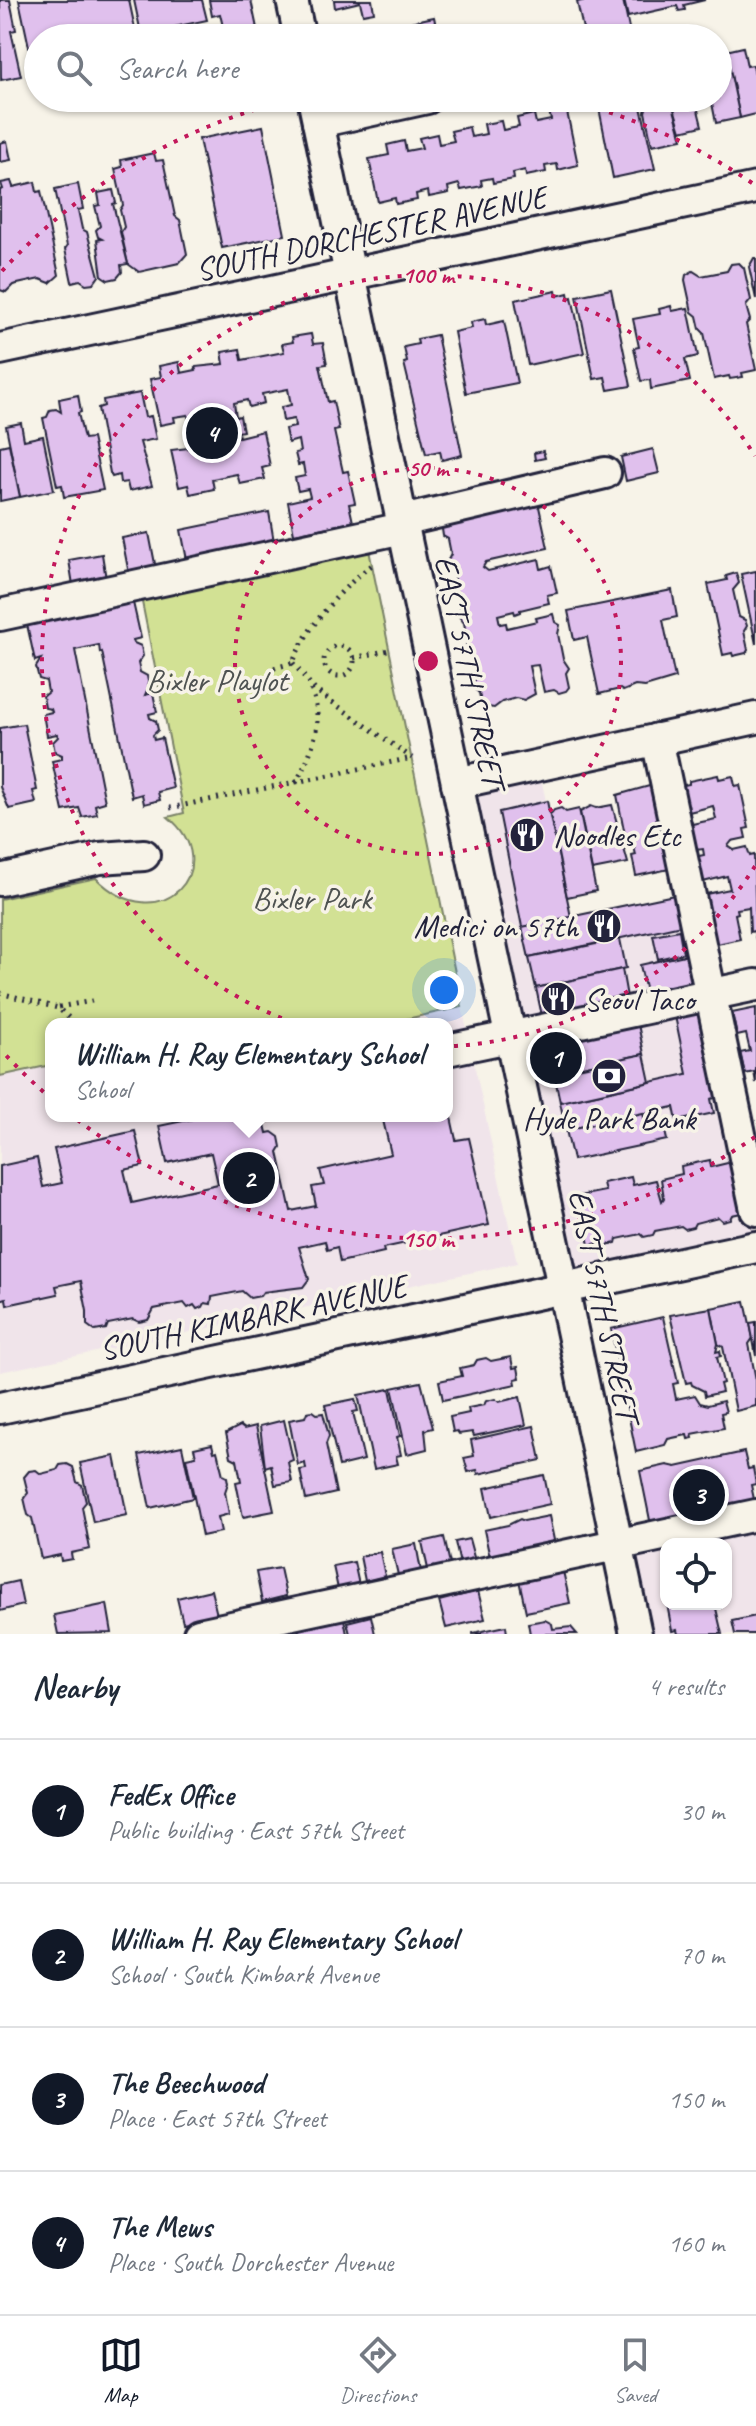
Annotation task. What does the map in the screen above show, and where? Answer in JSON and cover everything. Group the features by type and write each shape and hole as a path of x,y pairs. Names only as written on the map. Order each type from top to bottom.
{"street":[{"path":"292,0 297,24"},
{"name":"EAST 57TH STREET","path":"315,112 636,1634"},
{"name":"SOUTH DORCHESTER AVENUE","path":"0,349 756,188"},
{"path":"0,615 402,524 605,473"},
{"path":"457,783 756,718"},
{"path":"657,739 756,1210"},
{"path":"0,880 100,858 144,855"},
{"path":"453,1049 756,985"},
{"name":"SOUTH KIMBARK AVENUE","path":"0,1408 756,1247"},
{"path":"199,1634 756,1515"}],"path":[{"path":"274,668 293,663 319,620 353,578 372,565"},
{"path":"334,646 345,647 354,658 353,668 340,676 330,674 323,661 326,652 334,646"},
{"path":"354,658 389,650"},
{"path":"293,663 309,686 316,705 317,733 312,753 296,783"},
{"path":"170,808 412,758 309,686"},
{"path":"0,993 58,1008 92,1001"},
{"path":"58,1008 69,1018"}],"shaded area":[{"path":"539,769 571,917 685,892 756,1237 578,1281 474,783"},
{"path":"462,1007 517,1263 0,1372 0,1076 45,1066 45,1122 453,1122 453,1018 411,1018"},
{"path":"756,1515 756,1634 636,1634 617,1545"}],"green space":[{"name":"Bixler Park","path":"369,550 462,1007 411,1018 45,1018 45,1066 0,1076 0,899 96,878 120,896 143,902 163,900 179,890 189,875 191,856 185,836 168,817 184,813 141,597"}],"building":[{"path":"0,0 10,0 16,30 11,31 21,76 1,80"},
{"path":"19,0 129,0 134,24 24,24"},
{"path":"134,0 202,0 207,20 188,24 139,24"},
{"path":"209,0 251,0 256,24 222,24 220,14 212,16"},
{"path":"334,0 372,0 374,12 363,14 360,2 335,8"},
{"path":"623,0 628,24 582,24 577,2"},
{"path":"624,0 705,0 684,5 685,10 679,11 677,6 628,17"},
{"path":"434,17 436,24 401,24"},
{"path":"743,47 747,66 753,65 756,79 756,114 740,118 732,80 732,50"},
{"path":"732,80 740,118 716,123 714,112 732,112"},
{"path":"549,112 567,112 578,165 558,170 557,164 545,166 546,172 526,176 525,170 513,173 514,179 493,183 492,178 481,180 482,186 461,190 459,184 448,187 449,193 429,197 428,191 416,194 417,200 396,204 395,198 378,202 369,159 389,155 387,145 404,141 406,151 422,148 419,138 437,134 439,144 454,141 451,131 469,127 471,137 486,134 484,124 501,121 503,130 519,127 517,118 534,114 536,123 551,120"},
{"path":"600,112 642,112 655,169 613,178"},
{"path":"645,112 675,112 682,139 652,145"},
{"path":"675,112 698,112 702,126 681,131"},
{"path":"263,126 285,235 222,248 199,139"},
{"path":"7,141 11,160 0,162 0,143"},
{"path":"154,153 156,161 163,160 187,254 179,263 139,272 128,264 121,232 124,227 120,210 123,205 115,169 122,167 121,160"},
{"path":"11,181 13,187 35,182 37,192 41,191 59,275 50,283 40,279 13,285 6,292 0,290 0,190 3,189 1,183"},
{"path":"78,184 83,209 78,210 82,229 87,232 99,276 94,283 86,284 80,280 72,282 55,189"},
{"path":"113,190 116,203 113,204 128,264 121,265 122,272 117,278 108,280 102,276 97,240 102,239 96,230 100,226 95,206 100,205 98,193"},
{"path":"756,258 756,299 749,267"},
{"path":"739,263 744,268 751,300 746,306 750,320 746,324 756,370 742,373 743,377 714,379 704,333 692,312 686,275 693,271 701,276 727,271 731,264"},
{"path":"611,289 631,386 608,390 605,377 594,379 577,296"},
{"path":"556,291 557,296 568,293 569,298 572,297 584,353 528,365 515,300"},
{"path":"671,306 672,311 688,308 698,356 685,359 690,381 651,389 650,380 641,381 634,348 639,347 633,319 660,314 659,309"},
{"path":"485,319 486,325 504,321 517,383 466,393 454,332 472,328 471,322"},
{"path":"311,334 313,344 323,343 327,364 320,365 328,402 333,401 339,430 334,431 343,472 348,471 355,503 349,504 353,522 294,534 288,502 310,497 308,489 298,491 295,478 305,476 303,464 298,465 295,453 300,452 298,440 288,443 285,429 295,427 294,419 283,421 281,407 291,405 288,389 262,394 264,403 249,407 247,400 234,403 243,431 238,432 239,437 263,431 270,466 262,468 265,479 240,484 237,474 212,479 214,489 190,494 188,485 179,487 171,450 196,447 196,443 188,442 188,415 174,417 175,422 160,425 150,379 161,377 159,366 179,362 181,373 196,370 195,367 224,364 222,352 240,349 242,360 284,352 282,344 293,342 292,337"},
{"path":"437,335 462,455 442,460 440,451 426,454 404,363 407,362 404,347 418,344 417,339"},
{"path":"140,393 145,417 151,416 156,439 140,442 152,486 129,491 127,482 120,483 119,475 112,477 110,473 98,408 104,406 103,400"},
{"path":"78,395 81,412 78,413 84,439 92,438 103,490 64,497 62,485 57,486 43,418 50,410 61,412 59,399"},
{"path":"21,423 24,440 43,436 54,490 20,497 6,426"},
{"path":"9,444 20,497 0,501 0,446"},
{"path":"653,449 659,473 626,481 621,457"},
{"path":"543,451 545,458 535,460 534,453"},
{"path":"538,502 548,548 486,562 483,567 488,571 539,559 541,569 551,566 557,593 547,595 549,603 515,614 514,611 498,615 500,624 506,623 507,628 553,614 555,622 560,625 558,634 563,659 569,668 566,673 569,687 559,693 554,690 544,692 538,665 529,666 535,694 524,700 516,698 502,702 494,708 482,706 473,683 476,678 472,657 465,647 468,642 464,623 458,615 461,606 458,593 452,586 454,570 449,567 451,554 442,529 444,524"},
{"path":"269,512 274,542 187,560 181,530"},
{"path":"149,533 156,569 129,574 122,538"},
{"path":"102,554 106,579 73,585 69,560"},
{"path":"756,571 756,644 741,574"},
{"path":"736,573 739,583 733,590 739,617 745,620 747,626 744,631 748,650 733,656 732,653 723,655 708,584 727,580 726,576"},
{"path":"672,590 677,617 663,620 675,678 645,687 635,686 599,694 587,637 574,640 568,611"},
{"path":"132,598 141,638 133,640 141,646 143,656 138,663 140,672 147,676 149,686 145,695 153,693 157,712 149,714 156,721 158,730 153,735 154,740 162,738 173,788 158,792 160,800 144,804 142,794 132,797 102,652 99,645 75,650 105,802 95,805 97,814 82,817 79,808 63,811 52,761 62,759 62,755 55,752 53,742 57,734 47,736 43,714 52,712 45,708 43,696 48,692 46,681 39,679 36,667 41,659 35,661 26,620"},
{"path":"24,724 37,790 33,791 36,803 9,809 0,787 0,728"},
{"path":"718,775 719,779 733,776 735,786 740,785 749,828 744,829 746,838 732,841 728,846 734,850 747,847 750,856 754,855 756,940 754,931 750,932 749,907 737,909 738,913 735,914 740,939 708,946 689,858 704,855 703,849 688,851 675,787 689,784 689,781","holes":["713,806 716,819 692,824 689,812","727,876 730,889 706,894 703,882"]},
{"path":"653,785 674,868 636,876 632,856 636,855 631,834 625,835 617,795"},
{"path":"547,801 571,917 522,927 499,812"},
{"path":"612,805 628,863 592,870 580,812 591,806"},
{"path":"561,808 566,812 579,809 596,891 567,897 550,815"},
{"name":"Medici on 57th","path":"679,894 686,924 529,958 522,927"},
{"path":"679,930 683,953 658,959 653,935"},
{"path":"620,939 626,968 536,988 529,958"},
{"path":"689,954 695,981 646,992 640,965"},
{"path":"622,969 627,997 542,1016 536,988"},
{"path":"756,1008 756,1083 754,1072 745,1074 740,1053 750,1051 746,1034 737,1036 732,1013"},
{"path":"700,1010 719,1097 711,1099 714,1113 677,1121 674,1107 566,1130 560,1102 687,1074 675,1016"},
{"path":"638,1024 644,1054 554,1073 547,1043"},
{"path":"644,1054 650,1082 560,1102 554,1073"},
{"path":"643,1113 646,1127 663,1123 667,1140 573,1160 566,1130"},
{"path":"178,1122 264,1122 267,1133 272,1132 279,1137 281,1147 278,1152 291,1211 316,1206 312,1187 324,1185 320,1170 391,1154 383,1122 452,1122 456,1140 469,1138 489,1225 383,1248 384,1252 340,1262 337,1247 327,1250 325,1241 299,1247 309,1279 303,1287 263,1292 250,1298 242,1291 212,1297 211,1304 205,1303 197,1309 194,1305 188,1308 184,1303 154,1309 148,1320 139,1322 133,1319 108,1324 106,1329 95,1331 87,1325 81,1281 56,1286 58,1294 7,1305 6,1298 0,1300 0,1166 37,1158 43,1187 62,1183 54,1149 135,1131 143,1166 124,1170 132,1203 218,1184 211,1153 167,1163 159,1126"},
{"path":"710,1160 711,1167 736,1161 746,1212 722,1221 718,1217 695,1223 693,1227 685,1229 681,1226 655,1231 653,1235 644,1237 641,1234 617,1239 616,1243 607,1245 603,1242 589,1245 579,1196 605,1191 603,1183 631,1177 633,1185 656,1180 662,1201 661,1179 682,1174 681,1166"},
{"path":"745,1301 753,1338 749,1344 756,1380 756,1406 736,1411 723,1347 718,1344 711,1308"},
{"path":"711,1308 723,1383 720,1384 722,1392 705,1396 704,1391 691,1382 686,1383 670,1315"},
{"path":"663,1317 678,1383 673,1384 676,1399 695,1395 700,1403 708,1405 723,1401 726,1412 721,1413 724,1428 692,1434 693,1438 688,1439 687,1435 668,1439 665,1445 636,1452 611,1329"},
{"path":"756,1322 756,1356 750,1323"},
{"path":"511,1357 513,1368 518,1367 520,1378 515,1379 516,1384 443,1400 439,1381 462,1376 460,1368 474,1365 477,1360"},
{"path":"421,1382 433,1428 425,1430 427,1449 407,1454 392,1388"},
{"path":"390,1389 401,1455 396,1456 398,1464 374,1469 358,1395"},
{"path":"520,1397 526,1425 474,1436 472,1432 453,1432 450,1417 469,1413 468,1408 484,1405 486,1401 495,1399 499,1402"},
{"path":"355,1399 358,1411 353,1412 364,1460 339,1466 325,1405"},
{"path":"307,1412 323,1413 336,1493 306,1500 300,1470 306,1469 305,1463 298,1465 289,1420 305,1417"},
{"path":"284,1420 293,1460 288,1462 292,1482 275,1485 271,1465 265,1467 260,1426"},
{"path":"240,1426 244,1429 256,1426 274,1511 243,1517 236,1482 241,1481 237,1460 231,1457 226,1433"},
{"path":"534,1426 541,1460 478,1474 477,1470 468,1472 464,1458 474,1456 471,1440"},
{"path":"212,1444 223,1475 227,1477 225,1492 229,1514 218,1517 221,1532 202,1536 186,1458 196,1456 194,1448"},
{"path":"182,1446 193,1498 150,1508 139,1455"},
{"path":"744,1452 748,1469 753,1468 756,1484 751,1485 755,1504 652,1530 640,1471 667,1465 676,1467"},
{"path":"115,1456 127,1515 93,1522 80,1463"},
{"path":"67,1464 73,1467 77,1482 82,1485 86,1502 82,1507 90,1549 71,1553 72,1559 61,1561 60,1555 41,1559 24,1498 28,1493 24,1477 29,1471 36,1470 41,1474"},
{"path":"544,1475 550,1504 491,1517 485,1488"},
{"path":"549,1516 555,1545 490,1558 484,1530 520,1519 524,1521"},
{"path":"444,1537 450,1564 428,1569 422,1542"},
{"path":"469,1539 475,1561 460,1564 455,1542"},
{"path":"416,1544 421,1571 398,1575 392,1549"},
{"path":"380,1552 385,1576 365,1581 360,1556"},
{"path":"354,1562 359,1585 338,1589 333,1566"},
{"path":"280,1568 286,1596 262,1602 256,1572"},
{"path":"563,1571 570,1603 526,1612 519,1580"},
{"path":"18,1581 23,1605 0,1611 0,1585"},
{"path":"211,1590 217,1615 183,1623 177,1598"},
{"path":"478,1591 485,1619 446,1628 439,1601"},
{"path":"107,1604 112,1633 58,1634 54,1615"},
{"path":"668,1610 716,1610 722,1634 678,1634 677,1630 672,1631"},
{"path":"371,1616 375,1634 350,1634 347,1622"},
{"path":"756,1616 756,1634 735,1634 732,1621"},
{"path":"344,1619 347,1634 299,1634 298,1628"},
{"path":"545,1620 552,1624 553,1629 571,1627 577,1634 530,1634 528,1623"},
{"path":"506,1626 507,1634 473,1634 473,1633"}],"place":[{"name":"The Mews","path":"212,433"},
{"name":"Noodles Etc","path":"527,835"},
{"name":"Medici on 57th","path":"604,926"},
{"name":"Seoul Taco","path":"558,999"},
{"name":"FedEx Office","path":"556,1058"},
{"name":"Hyde Park Bank","path":"609,1076"},
{"name":"William H. Ray Elementary School","path":"249,1178"},
{"name":"The Beechwood","path":"699,1495"}],"park label":[{"name":"Bixler Playlot","path":"217,680"}]}
